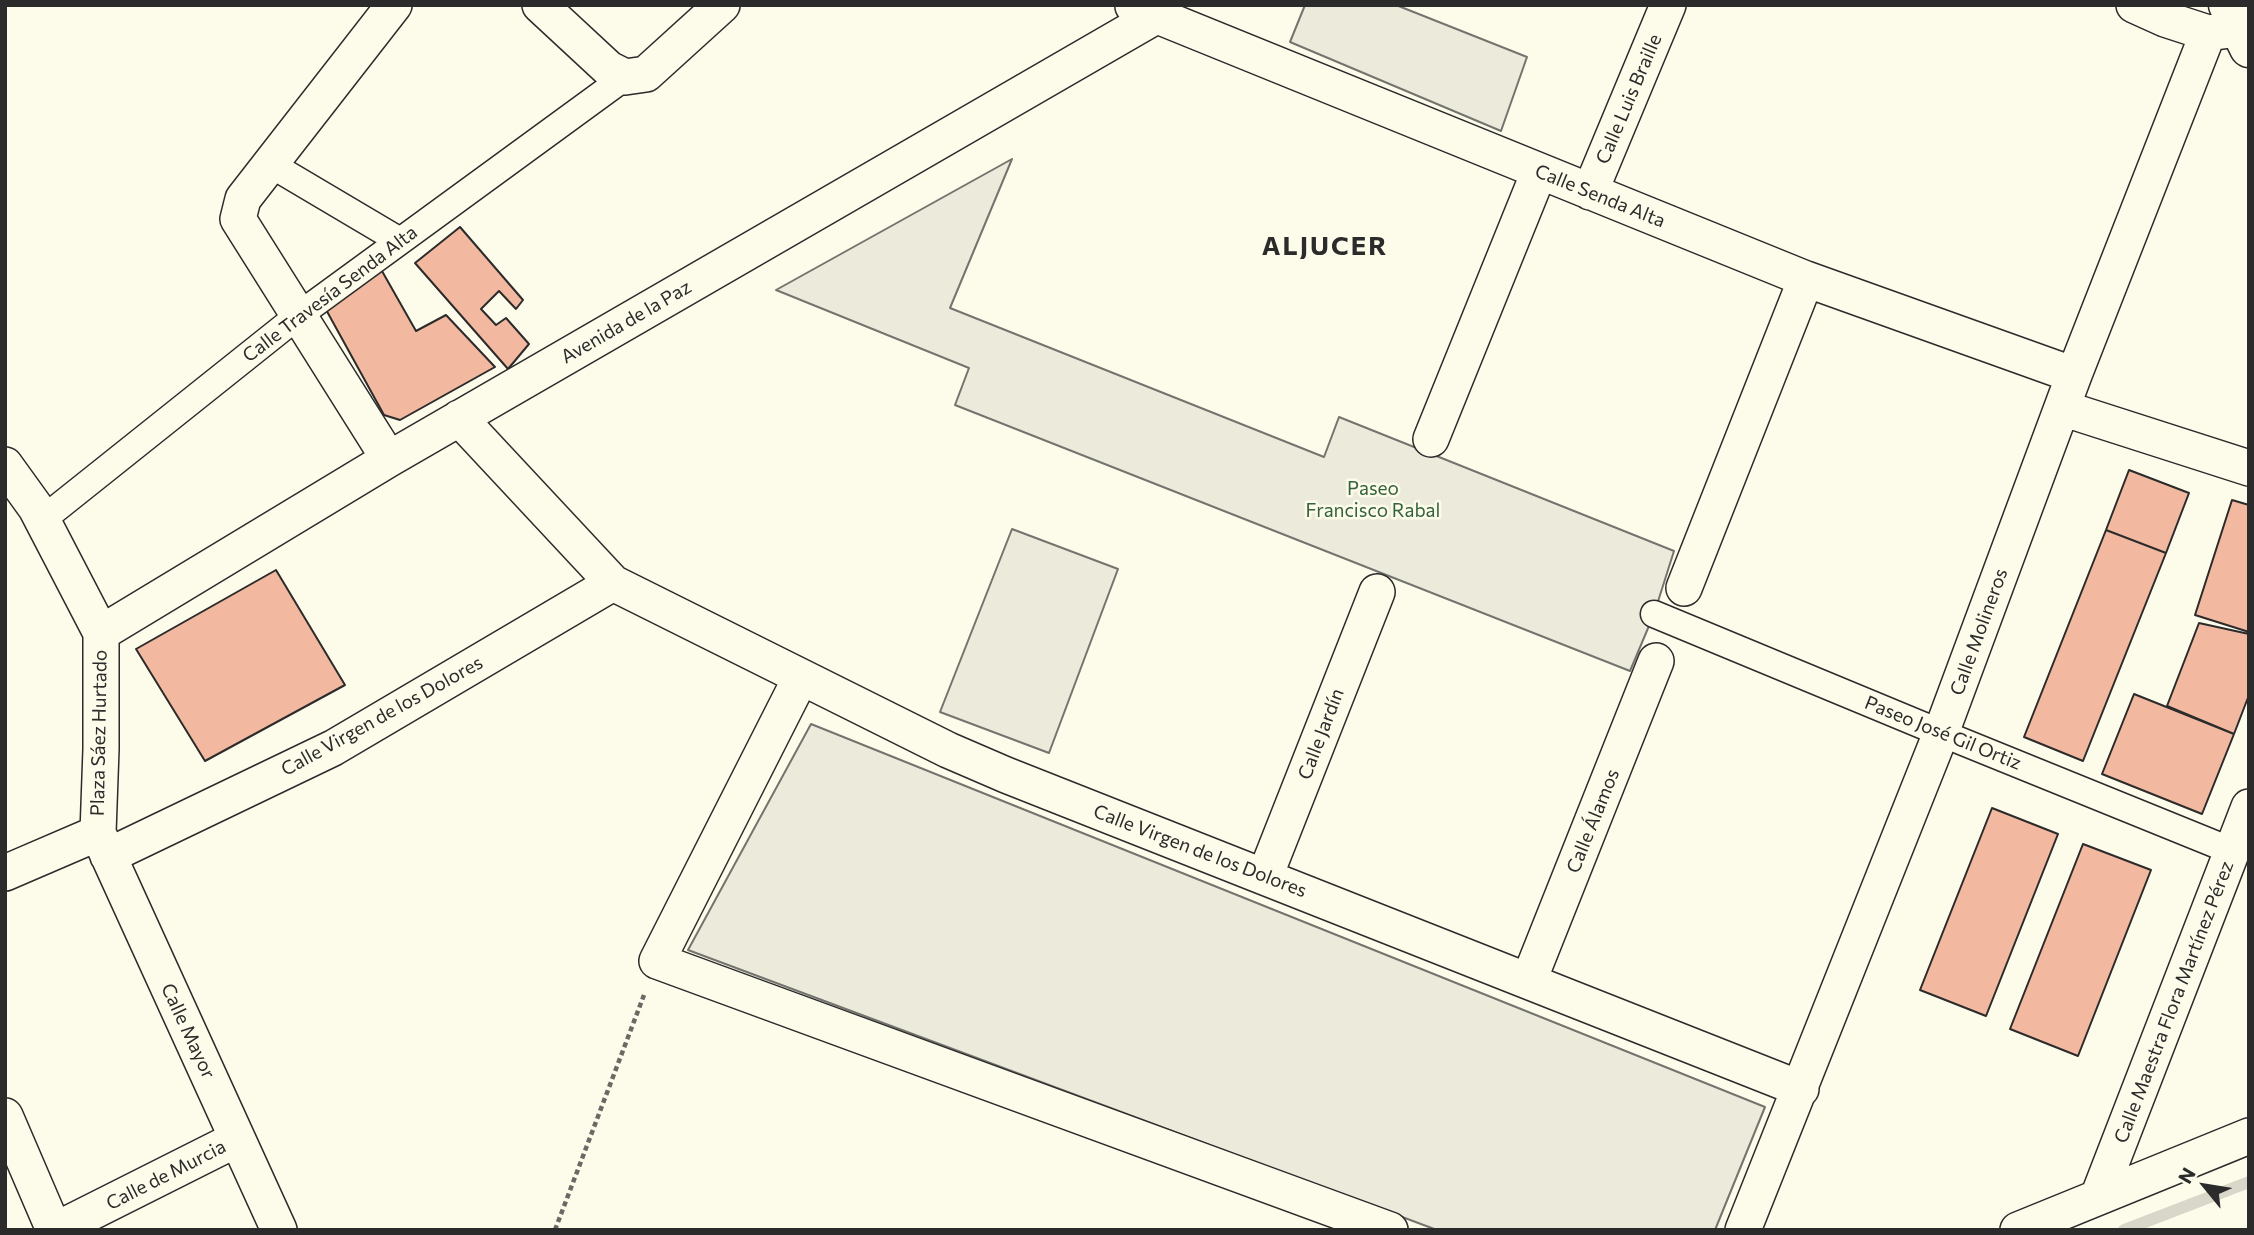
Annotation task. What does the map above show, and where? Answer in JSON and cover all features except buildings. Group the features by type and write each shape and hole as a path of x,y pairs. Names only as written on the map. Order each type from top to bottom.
{"street":[{"path":"389,459 238,219 243,199 394,5"},
{"path":"540,5 609,69 625,77 646,74 722,5"},
{"name":"Calle Luis Braille","path":"1590,192 1668,5"},
{"path":"2134,5 2165,19 2231,29"},
{"name":"Calle Senda Alta","path":"1148,9 1539,172 1806,279 2074,375"},
{"name":"Avenida de la Paz","path":"101,633 1148,9"},
{"name":"Calle Molineros","path":"1743,1230 1941,733 2074,375 2231,29"},
{"name":"Calle Travesía Senda Alta","path":"42,520 299,315 625,77"},
{"path":"270,164 400,241"},
{"path":"1431,439 1539,172"},
{"path":"1684,588 1806,279"},
{"path":"2062,408 2249,468"},
{"name":"Calle Virgen de los Dolores","path":"459,418 613,583 947,750 1801,1088"},
{"path":"5,465 42,520 101,633"},
{"name":"Calle Virgen de los Dolores","path":"5,873 103,845 333,748 613,583"},
{"name":"Calle Jardín","path":"1265,876 1377,592"},
{"name":"Paseo José Gil Ortiz","path":"1654,614 2232,851"},
{"name":"Plaza Sáez Hurtado","path":"101,633 103,845"},
{"name":"Calle Álamos","path":"1529,981 1656,661"},
{"path":"802,677 657,961 1390,1230"},
{"name":"Calle Maestra Flora Martínez Pérez","path":"2098,1197 2249,807"},
{"name":"Calle Mayor","path":"103,845 279,1230"},
{"path":"5,1116 55,1230"},
{"path":"2018,1230 2249,1136"},
{"name":"Calle de Murcia","path":"55,1230 237,1139"}],"path":[{"path":"555,1230 657,961"}],"green space":[{"name":"Paseo Francisco Rabal","path":"1012,159 950,308 1324,457 1339,417 1674,551 1654,614 1630,671 955,405 969,368 776,290"},
{"path":"811,724 1765,1107 1715,1230 1437,1230 688,950"}],"shaded area":[{"path":"1305,5 1396,5 1527,57 1501,131 1290,42"},
{"path":"1012,529 1118,569 1049,753 940,712"}],"waterway":[{"path":"2124,1230 2249,1182"}],"district":[{"name":"ALJUCER","path":"1325,246"}]}
